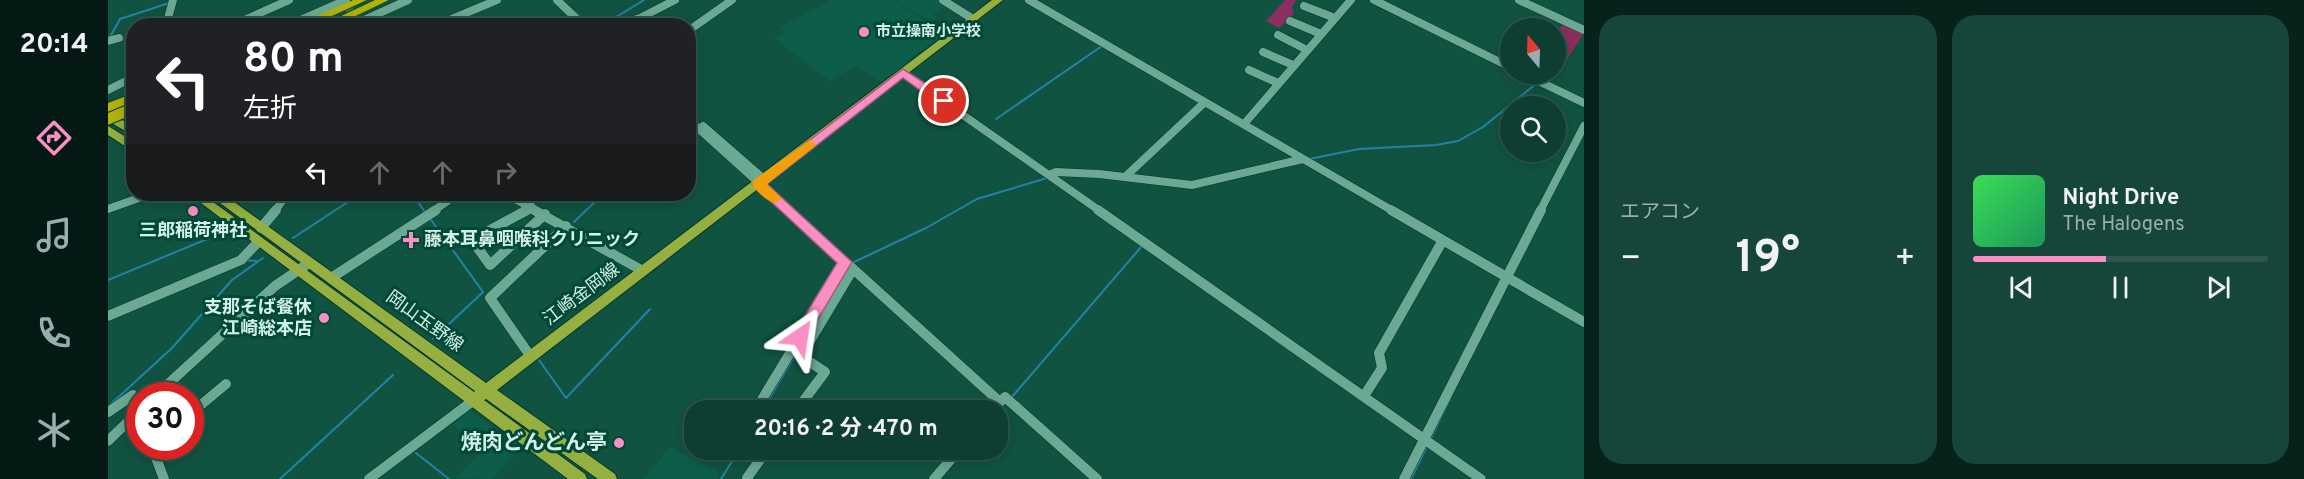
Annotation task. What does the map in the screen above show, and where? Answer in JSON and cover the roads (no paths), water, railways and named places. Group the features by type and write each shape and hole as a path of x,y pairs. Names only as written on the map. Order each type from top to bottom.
{"highway":[{"path":"318,18 362,0"},
{"path":"332,18 373,0"},
{"path":"343,18 384,0"},
{"path":"354,18 393,0"},
{"path":"108,108 126,100"},
{"path":"109,121 126,108"},
{"path":"109,121 126,112"},
{"path":"109,121 126,116"}],"main road":[{"name":"江崎金岡線","path":"474,399 996,0"},
{"path":"109,121 126,128"},
{"path":"109,121 126,139"},
{"name":"岡山玉野線","path":"204,201 580,479"},
{"name":"岡山玉野線","path":"225,201 610,479"}],"street":[{"path":"249,18 289,0"},
{"path":"367,18 408,0"},
{"path":"454,18 497,0"},
{"path":"557,0 576,18"},
{"path":"632,18 648,14 675,0"},
{"path":"696,25 732,0"},
{"path":"943,0 973,19"},
{"path":"1029,0 1245,123 1584,322"},
{"path":"1340,0 1350,2"},
{"path":"1374,0 1500,62"},
{"path":"1519,0 1584,30"},
{"path":"168,18 172,1"},
{"path":"306,18 346,1"},
{"path":"1245,123 1350,2"},
{"path":"1304,6 1335,18"},
{"path":"1290,21 1321,34"},
{"path":"1278,35 1307,50"},
{"path":"109,40 119,38"},
{"path":"1263,52 1293,65"},
{"path":"1249,70 1278,83"},
{"path":"903,73 1482,479"},
{"path":"108,90 126,81"},
{"path":"1545,84 1584,103"},
{"path":"1125,177 1205,102"},
{"path":"696,126 761,181"},
{"path":"703,126 849,265 1001,400"},
{"path":"1404,479 1584,126"},
{"path":"1050,176 1056,172 1197,185 1305,160"},
{"path":"108,209 130,201"},
{"path":"261,228 281,201"},
{"path":"330,278 448,201"},
{"path":"520,201 644,271"},
{"path":"532,207 472,240 490,265 545,214"},
{"path":"531,357 490,298 566,226"},
{"path":"1364,396 1382,368 1379,353 1443,240"},
{"path":"108,316 241,260 258,242"},
{"path":"170,382 275,286 309,263"},
{"path":"761,400 849,265"},
{"path":"804,400 825,372 801,356 849,265"},
{"path":"204,402 226,384"},
{"path":"369,479 474,399"},
{"path":"108,412 126,400"},
{"path":"1008,406 1097,479"},
{"path":"108,441 126,423"},
{"path":"156,460 161,477"},
{"path":"747,478 760,460"},
{"path":"934,479 950,460"}],"waterway":[{"path":"615,18 644,0"},
{"path":"110,37 120,19 169,3"},
{"path":"575,12 582,18"},
{"path":"996,119 1102,46"},
{"path":"1309,159 1359,149 1436,145 1458,141 1483,127 1536,84"},
{"path":"852,263 926,228 977,199 1047,178"},
{"path":"293,238 349,201"},
{"path":"417,201 425,212"},
{"path":"574,222 596,201"},
{"path":"429,217 483,292 433,339"},
{"path":"108,280 224,232"},
{"path":"1011,398 1142,246"},
{"path":"112,403 172,348 232,280 263,258"},
{"path":"245,260 257,261"},
{"path":"768,400 832,292"},
{"path":"539,360 566,398 650,309"},
{"path":"280,479 393,375"},
{"path":"1430,440 1450,399"},
{"path":"1411,479 1428,444"},
{"path":"416,453 449,479"},
{"path":"721,479 733,460"}],"tunnel":[{"path":"347,4 353,18"}],"place":[{"name":"市立操南小学校","path":"864,32"},
{"name":"三郎稲荷神社","path":"193,211"},
{"name":"藤本耳鼻咽喉科クリニック","path":"411,240"},
{"name":"支那そば餐休 江崎総本店","path":"324,318"},
{"name":"焼肉どんどん亭","path":"619,443"}]}
